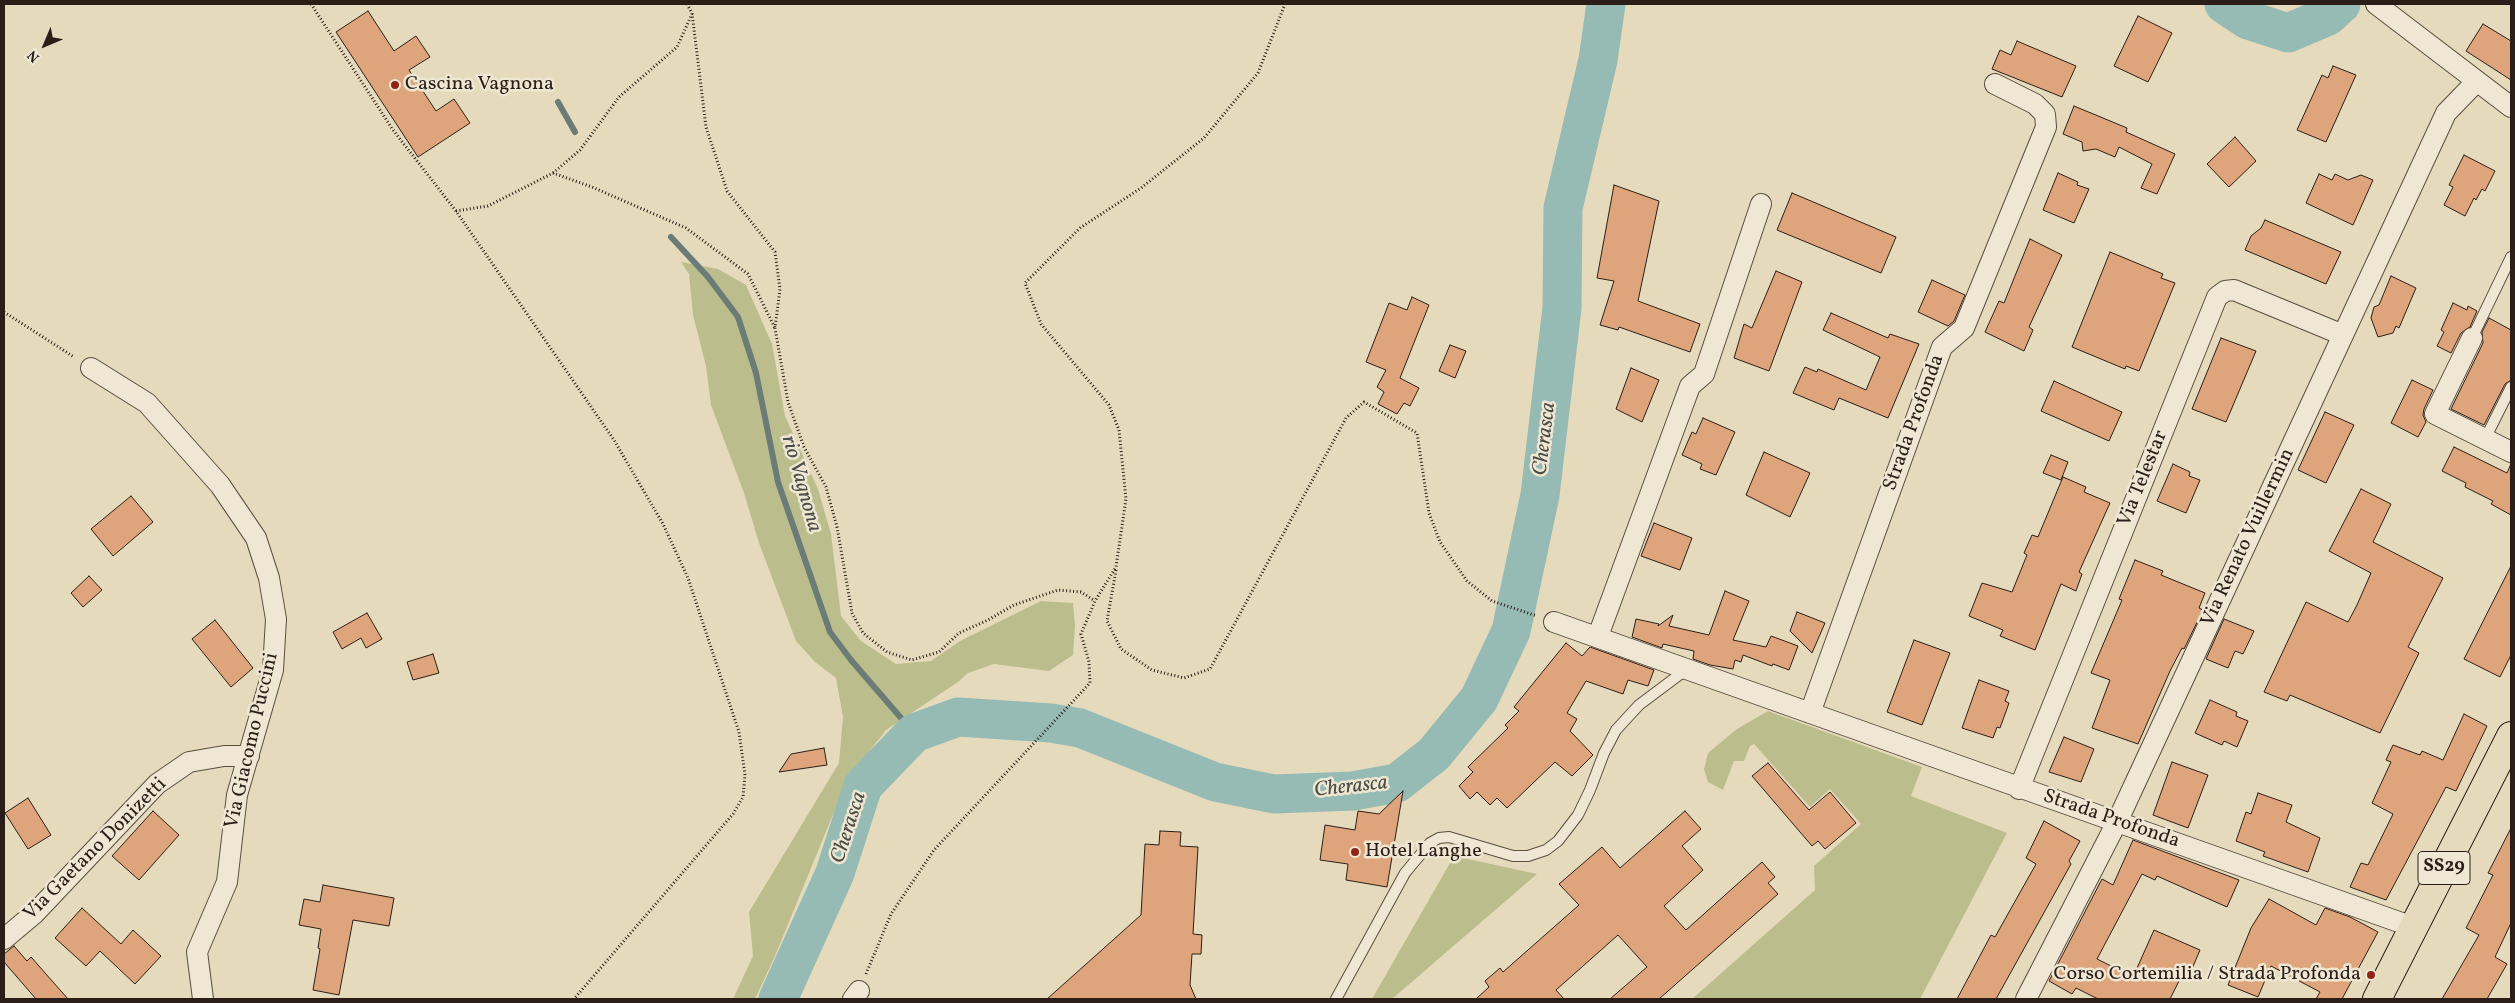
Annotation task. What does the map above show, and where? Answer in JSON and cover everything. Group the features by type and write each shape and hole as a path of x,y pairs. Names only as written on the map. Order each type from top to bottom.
{"main road":[{"name":"SS29","path":"2383,998 2413,927 2511,736"}],"street":[{"path":"2376,4 2511,107"},
{"name":"Via Renato Vuillermin","path":"2026,999 2118,820 2446,113 2477,81"},
{"name":"Strada Profonda","path":"1810,713 1942,347 1964,328 2046,128 2045,114 2035,104 1995,84"},
{"path":"1598,636 1690,386 1704,374 1761,204"},
{"name":"Via Telestar","path":"2019,789 2217,298 2225,291 2234,290 2343,335"},
{"path":"2472,338 2435,414 2511,452"},
{"name":"Via Giacomo Puccini","path":"91,368 147,403 220,485 256,538 269,578 276,620 273,670 237,795 227,882 197,952 203,999"},
{"name":"Strada Profonda","path":"1554,622 1598,636 2019,789 2118,820 2413,927"},
{"name":"Via Gaetano Donizetti","path":"4,939 36,913 156,784 189,762 224,756 249,756"}],"lane":[{"path":"2472,338 2511,257"},
{"path":"2485,439 2511,387"},
{"path":"1336,999 1405,872 1430,843 1439,838 1448,837 1512,856 1528,856 1546,850 1558,841 1578,815 1604,753 1616,730 1639,705 1687,669"}],"path":[{"path":"311,4 393,130 456,211 614,440 663,524 688,578 739,732 745,775 743,797 734,814 574,999"},
{"path":"687,4 692,13 706,127 727,191 775,252 780,289 775,328"},
{"path":"1285,4 1258,73 1204,138 1141,188 1080,228 1025,283 1041,324 1109,405 1120,430 1126,499 1107,621 1121,649 1152,670 1184,678 1210,669 1346,418 1364,402 1417,433 1429,513 1440,542 1467,581 1492,601 1554,622"},
{"path":"456,211 488,206 553,173 580,150 619,97 677,47 692,13"},
{"path":"553,173 622,199 686,228 748,274 775,328 788,402 804,447 826,487 837,527 852,613 863,633 887,652 912,660 939,652 959,633 988,620 1014,605 1058,590 1081,592 1095,601"},
{"path":"4,312 91,368"},
{"path":"856,995 891,914 934,850 1090,683 1089,662 1081,634 1095,601 1116,567"}],"green space":[{"path":"681,262 718,269 746,285 772,344 785,416 818,489 831,534 841,616 861,641 896,664 931,661 960,641 1041,601 1073,603 1075,626 1073,655 1049,671 994,664 968,673 958,682 886,730 847,780 775,956 755,999 733,999 753,956 749,912 839,763 843,717 836,678 815,662 796,641 759,543 744,493 711,405 706,366 693,315 689,274"},
{"path":"1768,711 1922,767 1911,796 2007,833 1920,999 1692,999 1815,890 1814,866 1861,824 1830,789 1810,807 1754,744 1750,746 1744,761 1734,761 1723,790 1708,782 1704,769 1708,753 1737,729"},
{"path":"1454,856 1537,874 1392,999 1372,999"}],"building":[{"name":"Cascina Vagnona","path":"368,11 394,51 416,36 430,57 409,70 436,111 454,99 470,123 418,157 336,32"},
{"path":"2138,16 2172,33 2148,82 2114,66"},
{"path":"2483,24 2511,41 2511,80 2466,51"},
{"path":"2017,41 2076,66 2062,97 1992,69 2000,50 2011,55"},
{"path":"2333,66 2356,75 2326,142 2297,130 2322,75 2328,78"},
{"path":"2074,106 2127,128 2126,132 2175,154 2157,194 2141,188 2152,164 2119,147 2115,157 2096,149 2083,151 2082,142 2063,134"},
{"path":"2235,137 2256,161 2229,187 2207,164"},
{"path":"2464,155 2495,171 2485,191 2482,189 2476,200 2474,198 2465,216 2444,205 2453,187 2449,185"},
{"path":"2058,173 2078,182 2077,185 2089,189 2074,223 2043,210"},
{"path":"2319,174 2332,180 2335,174 2348,180 2361,175 2373,180 2353,225 2306,203"},
{"path":"1614,185 1659,201 1638,301 1700,324 1690,352 1619,327 1618,330 1600,325 1614,281 1597,278"},
{"path":"1792,193 1896,237 1881,273 1777,230"},
{"path":"2265,220 2341,252 2326,284 2245,250 2251,236 2261,228"},
{"path":"2030,239 2062,255 2029,327 2033,330 2024,351 1985,332 1999,301 2004,303"},
{"path":"2110,252 2163,274 2161,278 2175,283 2139,371 2126,366 2125,369 2072,347"},
{"path":"1776,271 1802,282 1769,371 1734,358 1744,324 1752,328"},
{"path":"2391,276 2416,288 2399,328 2396,326 2393,333 2378,337 2371,318 2374,307 2379,305"},
{"path":"1932,280 1965,295 1954,321 1948,326 1918,312"},
{"path":"1412,297 1429,305 1400,378 1419,388 1410,406 1404,403 1397,414 1378,404 1384,392 1377,387 1386,370 1366,362 1389,303 1407,310"},
{"path":"2453,303 2467,310 2468,306 2477,311 2470,327 2461,333 2451,353 2437,346 2444,332 2441,330"},
{"path":"1831,313 1888,338 1890,334 1919,344 1888,418 1839,398 1834,410 1793,393 1805,367 1817,372 1818,369 1866,390 1880,357 1823,330"},
{"path":"2489,318 2511,330 2511,380 2505,384 2484,425 2451,409 2483,343 2482,332"},
{"path":"2221,338 2256,351 2226,422 2192,409"},
{"path":"1450,345 1466,351 1455,378 1439,371"},
{"path":"1631,368 1659,380 1642,422 1616,409"},
{"path":"2412,380 2433,390 2424,409 2423,415 2426,422 2418,437 2391,423"},
{"path":"2054,381 2122,412 2109,441 2041,411"},
{"path":"2325,412 2354,425 2326,483 2298,470"},
{"path":"1703,418 1735,432 1716,475 1700,469 1702,464 1682,455 1692,432 1696,434"},
{"path":"2454,447 2507,473 2511,464 2511,515 2491,504 2493,501 2465,487 2466,483 2442,471"},
{"path":"1764,452 1810,473 1790,517 1746,495"},
{"path":"2051,455 2068,462 2061,480 2043,473"},
{"path":"2173,464 2190,472 2189,476 2200,480 2186,513 2157,501"},
{"path":"2063,477 2086,487 2084,492 2110,503 2079,572 2082,574 2076,591 2061,584 2035,650 2000,636 2003,630 1969,616 1982,583 2012,592 2027,555 2024,553 2032,535 2038,537"},
{"path":"2361,489 2391,504 2373,542 2443,578 2408,647 2419,653 2380,733 2290,695 2287,701 2264,692 2306,602 2348,622 2357,605 2371,573 2329,551"},
{"path":"131,496 153,522 113,556 91,529"},
{"path":"1654,523 1692,538 1680,570 1641,556"},
{"path":"2135,560 2163,571 2161,575 2205,593 2199,608 2203,610 2184,649 2182,648 2170,671 2138,744 2092,728 2110,680 2091,673 2122,600 2119,599"},
{"path":"2511,566 2511,655 2500,677 2464,659"},
{"path":"89,576 102,590 83,607 71,593"},
{"path":"1725,591 1749,601 1733,640 1766,647 1771,636 1798,646 1789,670 1743,655 1741,662 1735,660 1733,669 1710,665 1693,659 1694,651 1663,644 1662,648 1632,637 1636,619 1659,624 1658,626 1673,615 1669,626 1709,635"},
{"path":"1797,612 1825,623 1812,653 1790,631"},
{"path":"367,613 382,639 366,648 361,638 342,649 333,632"},
{"path":"2224,619 2254,631 2243,654 2235,651 2228,668 2206,659"},
{"path":"215,620 253,668 231,687 192,639"},
{"path":"1914,640 1950,653 1922,725 1887,712"},
{"path":"1566,643 1582,656 1590,647 1654,670 1648,686 1628,680 1623,694 1586,681 1567,713 1577,719 1570,731 1593,755 1572,776 1555,762 1507,808 1497,798 1490,805 1477,792 1470,799 1459,786 1473,772 1468,767 1508,728 1505,725 1519,711 1514,707"},
{"path":"433,654 439,673 413,680 407,662"},
{"path":"1979,680 2009,691 2005,701 2009,703 2000,728 1997,727 1993,738 1962,728"},
{"path":"2210,700 2237,712 2236,716 2248,721 2237,747 2224,741 2222,745 2195,733"},
{"path":"2464,714 2487,726 2456,791 2446,787 2386,900 2350,887 2361,863 2368,865 2393,814 2372,803 2391,762 2386,760 2393,745 2420,755 2422,751 2443,760"},
{"path":"2064,737 2094,749 2081,782 2049,772"},
{"path":"824,748 827,765 779,772 791,754"},
{"path":"2172,762 2208,775 2188,828 2153,815"},
{"path":"1768,763 1809,810 1830,792 1856,823 1825,849 1818,841 1812,846 1752,776"},
{"name":"Hotel Langhe","path":"1403,791 1387,887 1346,880 1348,864 1320,860 1325,825 1355,830 1358,811 1379,814"},
{"path":"2258,793 2292,805 2286,822 2320,838 2308,872 2263,856 2265,852 2236,841 2246,812 2251,814"},
{"path":"28,798 51,835 28,849 5,813"},
{"path":"153,811 179,835 139,880 112,856"},
{"path":"1685,811 1701,829 1682,846 1703,870 1664,906 1686,930 1762,862 1775,877 1768,883 1778,894 1659,999 1610,999 1647,967 1618,935 1556,990 1564,999 1476,999 1489,987 1485,981 1500,968 1503,972 1579,905 1559,884 1602,847 1620,868"},
{"path":"2044,821 2080,841 2069,861 2071,864 1996,999 1957,999 1991,935 1995,937 2036,864 2026,858"},
{"path":"2511,828 2511,923 2495,957 2507,964 2487,999 2442,999 2479,935 2466,928 2493,875 2488,873"},
{"path":"1160,831 1181,832 1180,846 1198,847 1193,934 1202,935 1201,954 1192,954 1190,985 1196,999 1047,999 1141,915 1145,844 1159,845"},
{"path":"2133,840 2239,880 2227,907 2157,876 2155,880 2142,874 2097,959 2133,977 2154,930 2200,950 2189,976 2183,973 2170,999 2098,999 2076,988 2072,994 2049,981 2102,879 2113,885"},
{"path":"323,885 394,898 389,926 353,920 339,995 313,990 320,949 318,948 321,929 299,925 304,899 320,902"},
{"path":"2269,899 2316,925 2325,908 2350,917 2378,932 2342,999 2316,999 2320,992 2271,966 2258,997 2228,985 2251,928"},
{"path":"82,908 121,944 133,930 161,956 135,984 100,951 86,966 55,938"},
{"path":"14,946 27,961 31,957 68,999 36,999 4,962 4,954"}],"waterway":[{"name":"Cherasca","path":"778,999 835,873 863,786 914,733 958,717 1051,723 1080,728 1215,782 1274,794 1353,791 1397,783 1434,754 1479,699 1511,631 1540,495 1562,308 1563,208 1598,60 1606,4"},
{"name":"Cherasca","path":"2224,4 2248,20 2288,33 2328,16 2341,4"},
{"path":"558,102 575,132"},
{"name":"rio Vagnona","path":"671,237 708,277 738,317 756,373 778,482 830,632 851,660 914,733"}],"place":[{"name":"Cascina Vagnona","path":"395,85"},
{"name":"Hotel Langhe","path":"1355,852"},
{"name":"Corso Cortemilia / Strada Profonda","path":"2371,975"}]}
